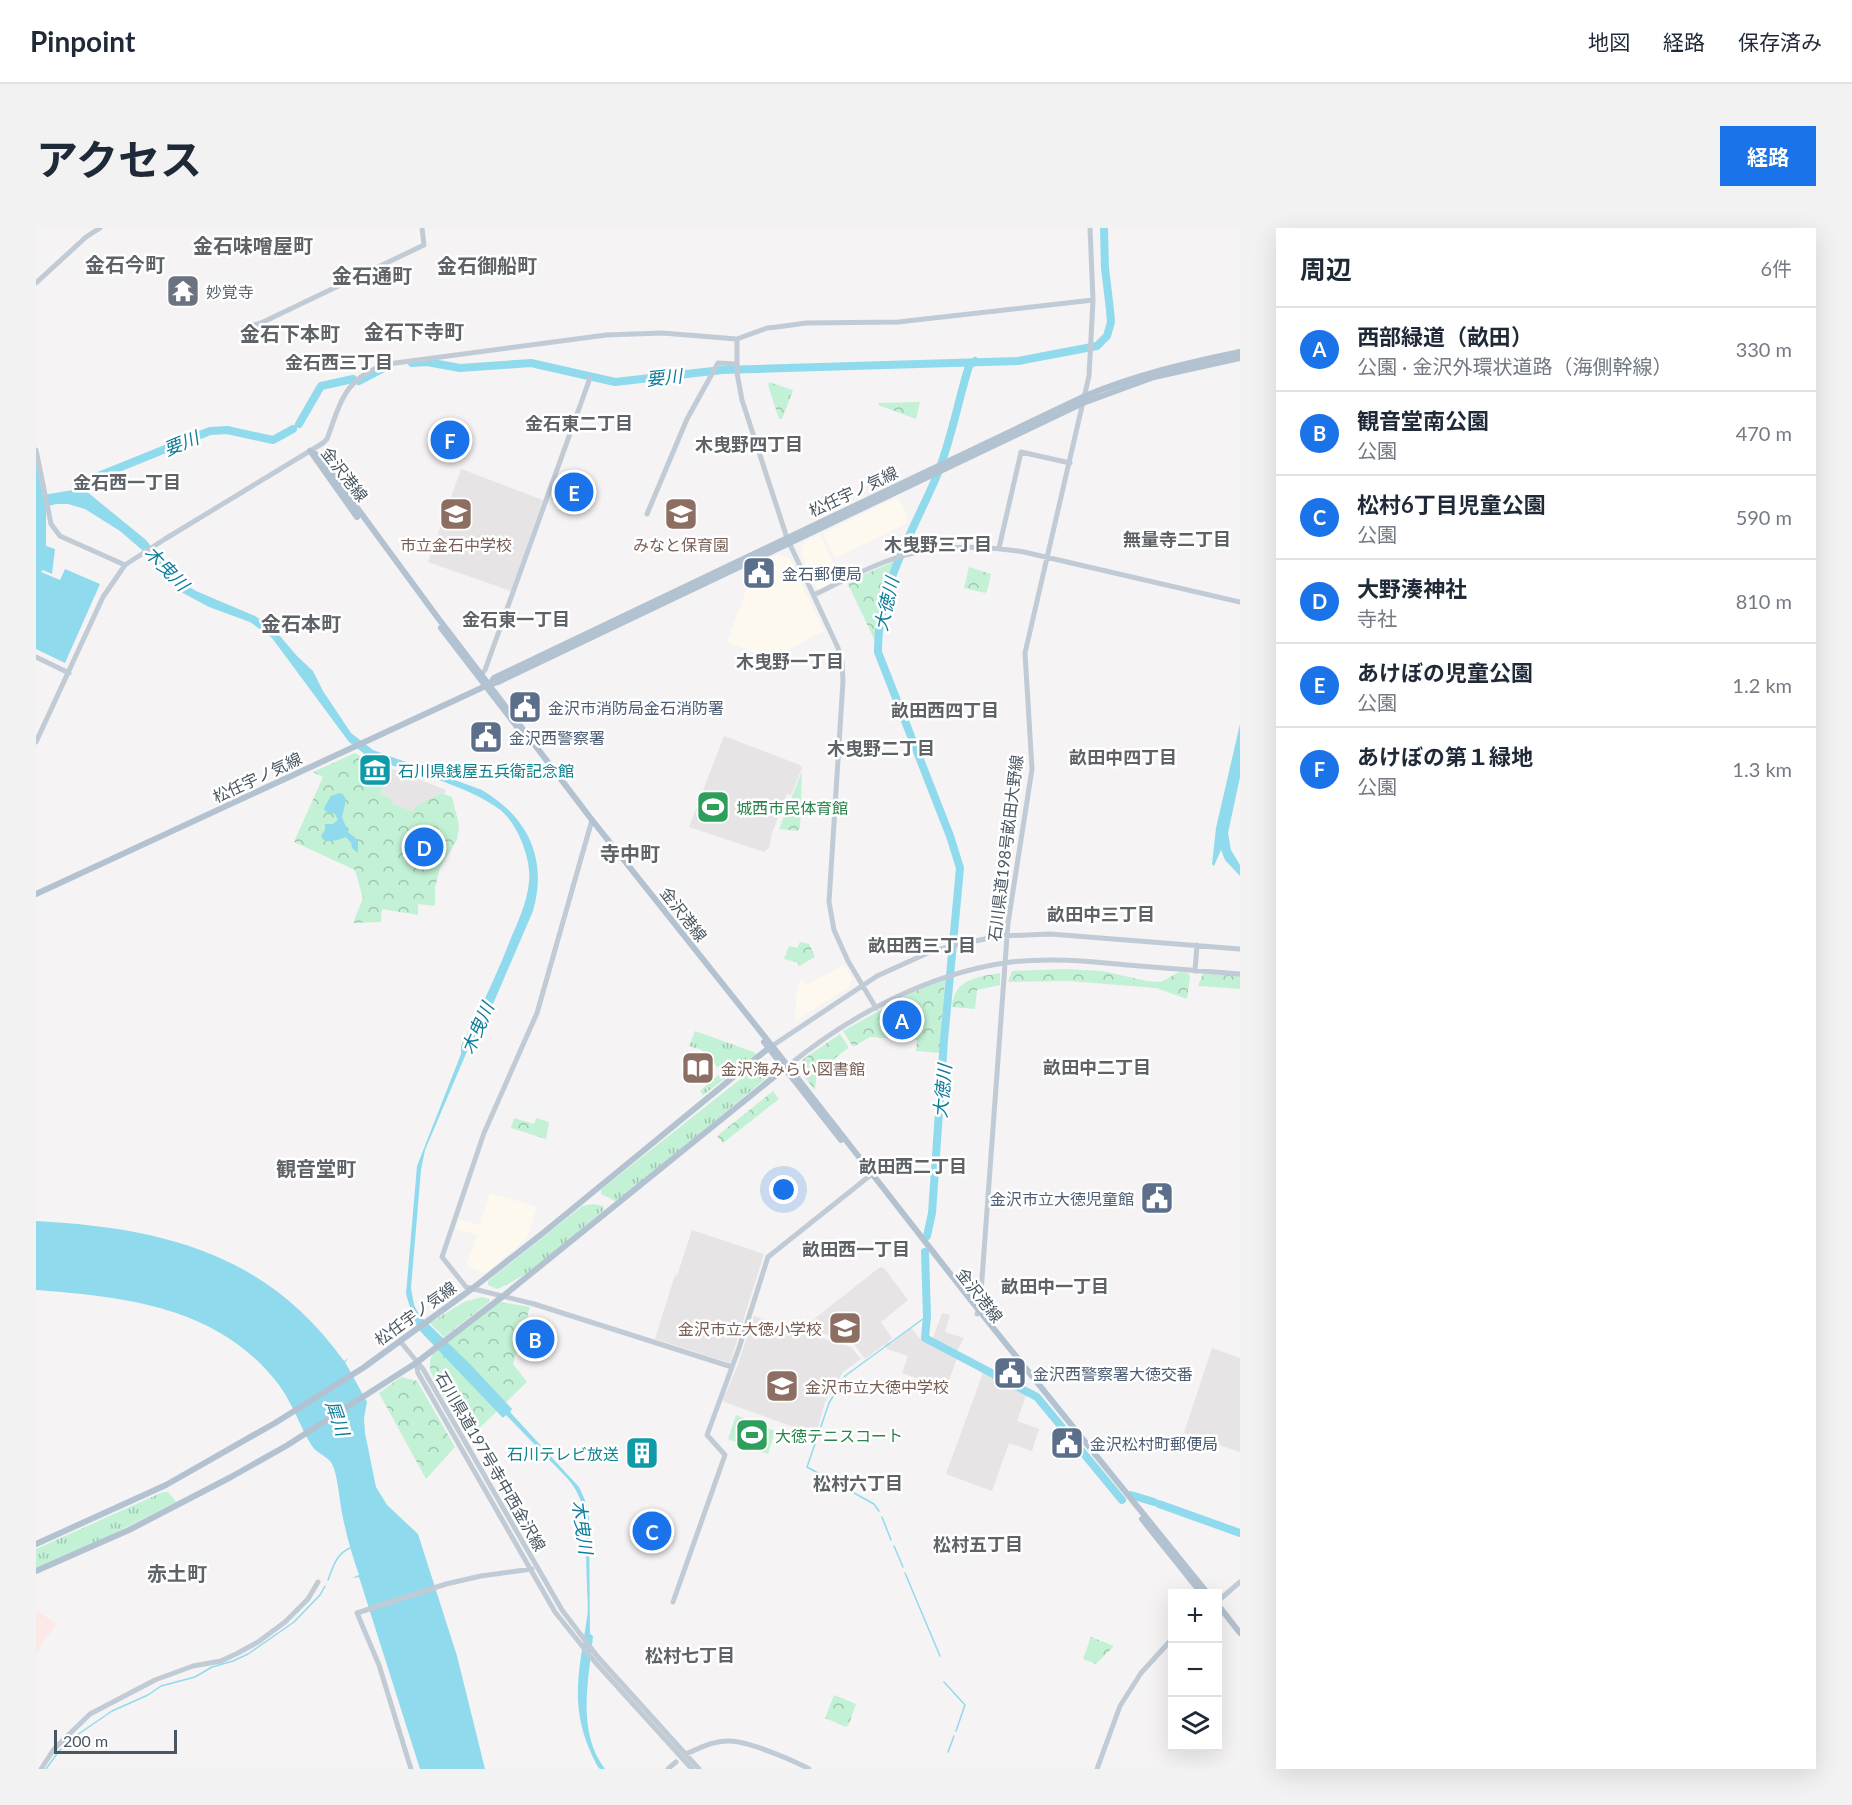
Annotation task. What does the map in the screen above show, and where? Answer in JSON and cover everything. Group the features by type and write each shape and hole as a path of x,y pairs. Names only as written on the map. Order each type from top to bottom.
{"main road":[{"name":"松任宇ノ気線","path":"36,894 487,685 494,678 788,541 1084,399 1143,374 1240,352"},
{"name":"松任宇ノ気線","path":"1084,399 1154,377 1240,358"},
{"name":"金沢港線","path":"310,451 342,497 592,822 1199,1589"},
{"name":"松任宇ノ気線","path":"36,1544 166,1485 275,1423 363,1368 473,1288 770,1048"},
{"path":"36,1571 186,1502 286,1446 376,1389 436,1348 502,1297 786,1067"},
{"name":"金沢港線","path":"978,1312 1205,1589"},
{"path":"1222,1608 1240,1633"},
{"path":"1222,1616 1240,1639"}],"street":[{"path":"36,283 86,237 100,228"},
{"path":"244,328 261,323 424,245 422,228"},
{"path":"36,742 103,597 125,565 327,439 345,392 360,377 376,368 388,364 606,334 662,333 737,339 767,328 792,325 898,322 1094,300 1090,228"},
{"name":"石川県道198号畝田大野線","path":"978,1312 1007,935 1032,769 1025,653 1084,399 1091,356 1094,300"},
{"path":"737,339 737,368 742,400 788,541 838,648 842,672 829,902 834,930 848,961 876,1008"},
{"path":"647,514 687,419 712,372 718,363 737,368"},
{"path":"480,676 590,378"},
{"path":"36,450 51,524 60,536 125,565"},
{"path":"999,548 1021,452 1070,463"},
{"path":"814,595 891,559 949,548 999,548 1240,602"},
{"path":"36,657 69,673"},
{"path":"592,822 537,1013 484,1133 442,1257 466,1287 534,1304 732,1367"},
{"path":"770,1048 863,985 912,960 959,944 1007,935 1050,934 1240,949"},
{"path":"1195,945 1195,971"},
{"path":"786,1067 839,1030 908,992 957,974 1005,963 1086,962 1240,975"},
{"path":"673,1602 725,1455 707,1435 770,1253 871,1175"},
{"name":"石川県道197号寺中西金沢線","path":"400,1341 423,1370 537,1569 482,1576 446,1584 357,1613 379,1665 411,1769"},
{"name":"石川県道197号寺中西金沢線","path":"416,1362 418,1373 530,1569"},
{"path":"530,1569 555,1612 575,1640 596,1659 699,1769"},
{"path":"537,1569 596,1659 692,1769"},
{"path":"41,1769 54,1749 90,1714 156,1680 193,1666 221,1661 258,1642 285,1622 308,1599 318,1582"},
{"path":"1222,1599 1240,1582"},
{"path":"1097,1769 1120,1706 1141,1673 1169,1643"},
{"path":"686,1754 710,1743 730,1741 759,1749 809,1769"},
{"path":"668,1769 676,1762"}],"shaded area":[{"path":"461,469 543,500 511,591 428,562"},
{"path":"898,497 908,516 906,524 835,558 823,533"},
{"path":"820,535 840,578 819,590 801,554 804,542"},
{"path":"778,554 790,559 824,631 770,659 727,642 755,565"},
{"path":"724,736 800,765 802,768 791,795 787,794 772,833 769,848 764,852 689,827"},
{"path":"390,768 446,790 444,794 441,793 413,813 393,804 380,794"},
{"path":"844,965 852,978 849,987 795,1021 797,984 803,980 806,985"},
{"path":"490,1193 537,1207 527,1238 486,1273 466,1266 477,1235 456,1229 459,1219 480,1225"},
{"path":"692,1230 764,1254 730,1363 655,1339"},
{"name":"金沢市立大徳小学校","path":"880,1267 884,1268 908,1300 881,1322 892,1338 888,1342 891,1344 911,1328 919,1338 931,1343 942,1313 950,1315 945,1332 964,1338 957,1351 959,1352 946,1389 902,1373 908,1356 887,1349 884,1345 865,1359 854,1344 804,1327"},
{"name":"金沢市立大徳中学校","path":"754,1316 851,1347 861,1359 843,1372 825,1402 816,1435 724,1402 723,1399 737,1367"},
{"path":"1212,1348 1240,1358 1240,1452 1184,1433"},
{"path":"984,1370 1027,1393 1017,1421 1039,1429 1032,1451 1009,1443 992,1491 946,1474"},
{"path":"36,1610 56,1624 36,1653"}],"green space":[{"path":"769,382 793,390 782,419 779,419"},
{"path":"920,402 916,419 878,405 879,403"},
{"path":"557,482 587,493 580,511 551,500"},
{"path":"895,561 890,573 875,641 848,584 849,581"},
{"path":"969,567 991,574 985,593 964,588"},
{"path":"355,753 389,769 380,794 391,799 393,804 413,812 415,807 441,793 452,797 459,825 457,840 440,868 435,888 435,906 418,904 418,915 382,909 381,922 353,923 363,898 355,870 294,842 323,777 313,772"},
{"path":"802,771 800,828 797,831 779,829"},
{"path":"800,942 809,944 815,957 799,966 797,962 784,959 789,946 797,948"},
{"path":"1065,969 1102,971 1161,982 1179,972 1188,973 1190,977 1187,999 1156,988 1068,981 1008,982 1012,971"},
{"path":"1000,973 1000,985 977,990 975,1009 952,1007 957,990 962,985 975,978"},
{"path":"1203,973 1240,976 1240,989 1198,986"},
{"path":"945,980 940,1053 916,1051 917,1040 870,1037 853,1047 843,1031 915,991"},
{"path":"695,1031 757,1055 703,1095 700,1091 722,1072 702,1050 689,1046"},
{"path":"840,1034 848,1048 817,1072 815,1090 802,1074 802,1060"},
{"path":"762,1062 767,1062 774,1071 617,1202 601,1194 604,1187"},
{"path":"773,1091 779,1099 723,1143 717,1136"},
{"path":"514,1118 534,1124 536,1118 549,1122 546,1139 511,1128"},
{"path":"593,1204 603,1206 604,1210 539,1264 511,1283 497,1289 488,1285 488,1281 582,1206"},
{"path":"482,1297 489,1299 489,1302 444,1337 430,1323 464,1302"},
{"path":"500,1302 530,1307 513,1364 527,1382 468,1439 430,1371 430,1361 433,1352"},
{"path":"401,1377 417,1381 455,1447 426,1479 379,1393"},
{"name":"大徳テニスコート","path":"736,1415 775,1431 768,1454 728,1439"},
{"path":"163,1492 168,1492 176,1502 103,1539 36,1568 36,1549"},
{"path":"650,1515 669,1522 661,1543 637,1534"},
{"path":"1091,1637 1114,1646 1096,1664 1083,1659"},
{"path":"834,1695 856,1704 846,1727 825,1718"}],"water":[{"name":"木曳川","path":"36,462 43,495 79,489 91,477 92,483 86,491 146,540 168,568 186,585 255,616 274,629 313,671 323,691 351,733 373,750 482,790 511,813 522,826 530,841 536,857 538,874 533,911 493,1004 468,1049 425,1150 421,1170 411,1288 414,1305 420,1316 512,1409 510,1412 579,1487 585,1500 589,1519 590,1634 593,1636 587,1687 587,1722 596,1754 605,1769 598,1767 589,1747 579,1711 579,1676 588,1606 585,1516 579,1495 567,1478 506,1415 503,1418 420,1331 406,1294 417,1166 461,1054 461,1046 492,982 524,906 529,873 522,842 506,815 485,800 437,780 371,759 349,742 272,638 250,622 209,607 183,593 159,571 149,556 120,531 85,509 68,504 46,507 46,546 55,549 52,574 43,570 41,572 60,580 65,569 100,584 65,663 36,649"},
{"path":"1240,724 1240,777 1228,833 1231,850 1240,865 1240,876 1225,860 1221,850 1214,866 1212,864 1216,828"},
{"path":"343,794 346,800 342,817 348,832 358,840 358,853 346,837 331,841 324,840 321,836 325,830 325,824 333,824 338,820 335,814 325,811 324,808 331,796"},
{"name":"犀川","path":"36,1221 127,1231 169,1240 209,1253 246,1271 281,1295 314,1324 344,1361 349,1358 345,1362 367,1402 364,1418 365,1433 376,1487 387,1505 418,1534 457,1656 485,1769 420,1769 359,1577 352,1578 359,1575 345,1529 334,1468 330,1461 312,1446 279,1385 255,1359 229,1338 170,1311 104,1297 36,1290"}],"waterway":[{"name":"要川","path":"412,363 427,362 460,368 531,363 615,382 722,370 1018,361 1097,346 1107,336 1111,322 1105,268 1104,228"},
{"name":"大徳川","path":"927,1236 932,1213 944,1040 960,868 950,836 878,652 879,629 889,585 941,466 969,366 975,361"},
{"name":"要川","path":"359,381 382,369"},
{"name":"要川","path":"299,424 321,386 353,379"},
{"name":"要川","path":"86,485 96,477 210,431 227,430 273,440 293,429"},
{"name":"大徳川","path":"925,1252 927,1316 925,1338 1037,1397 1122,1500"},
{"path":"879,1511 874,1504 807,1467 829,1403 845,1376 927,1316"},
{"name":"大徳川","path":"1131,1495 1154,1502"},
{"name":"大徳川","path":"1159,1504 1240,1533"},
{"path":"882,1517 891,1540"},
{"path":"894,1546 903,1567"},
{"path":"328,1580 338,1557 350,1548"},
{"path":"905,1573 940,1656"},
{"path":"46,1769 59,1751 112,1711 148,1695 161,1686 195,1677 212,1667 248,1654 294,1622 320,1595 325,1586"},
{"path":"944,1682 965,1705 956,1731"},
{"path":"948,1752 954,1736"}],"place":[{"name":"妙覚寺","path":"183,291"},
{"name":"あけぼの第１緑地","path":"450,440"},
{"name":"あけぼの児童公園","path":"574,492"},
{"name":"市立金石中学校","path":"456,514"},
{"name":"みなと保育園","path":"681,514"},
{"name":"金石郵便局","path":"759,573"},
{"name":"金沢市消防局金石消防署","path":"525,707"},
{"name":"金沢西警察署","path":"486,737"},
{"name":"石川県銭屋五兵衛記念館","path":"375,770"},
{"name":"城西市民体育館","path":"713,807"},
{"name":"大野湊神社","path":"424,847"},
{"name":"西部緑道（畝田）","path":"902,1020"},
{"name":"金沢海みらい図書館","path":"698,1068"},
{"name":"金沢市立大徳児童館","path":"1157,1198"},
{"name":"金沢市立大徳小学校","path":"845,1328"},
{"name":"観音堂南公園","path":"535,1339"},
{"name":"金沢西警察署大徳交番","path":"1010,1373"},
{"name":"金沢市立大徳中学校","path":"782,1386"},
{"name":"大徳テニスコート","path":"752,1435"},
{"name":"金沢松村町郵便局","path":"1067,1443"},
{"name":"石川テレビ放送","path":"642,1453"},
{"name":"松村6丁目児童公園","path":"652,1531"}],"district":[{"name":"金石味噌屋町","path":"253,245"},
{"name":"金石今町","path":"125,264"},
{"name":"金石御船町","path":"487,265"},
{"name":"金石通町","path":"372,275"},
{"name":"金石下寺町","path":"414,331"},
{"name":"金石下本町","path":"290,333"},
{"name":"金石西三丁目","path":"339,362"},
{"name":"金石東二丁目","path":"579,423"},
{"name":"木曳野四丁目","path":"749,444"},
{"name":"金石西一丁目","path":"127,482"},
{"name":"無量寺二丁目","path":"1177,539"},
{"name":"木曳野三丁目","path":"938,544"},
{"name":"金石東一丁目","path":"516,619"},
{"name":"金石本町","path":"301,623"},
{"name":"木曳野一丁目","path":"790,661"},
{"name":"畝田西四丁目","path":"945,710"},
{"name":"木曳野二丁目","path":"881,748"},
{"name":"畝田中四丁目","path":"1123,757"},
{"name":"寺中町","path":"630,853"},
{"name":"畝田中三丁目","path":"1101,914"},
{"name":"畝田西三丁目","path":"922,945"},
{"name":"畝田中二丁目","path":"1097,1067"},
{"name":"畝田西二丁目","path":"913,1166"},
{"name":"観音堂町","path":"316,1168"},
{"name":"畝田西一丁目","path":"856,1249"},
{"name":"畝田中一丁目","path":"1055,1286"},
{"name":"松村六丁目","path":"858,1483"},
{"name":"松村五丁目","path":"978,1544"},
{"name":"赤土町","path":"177,1573"},
{"name":"松村七丁目","path":"690,1655"}]}
